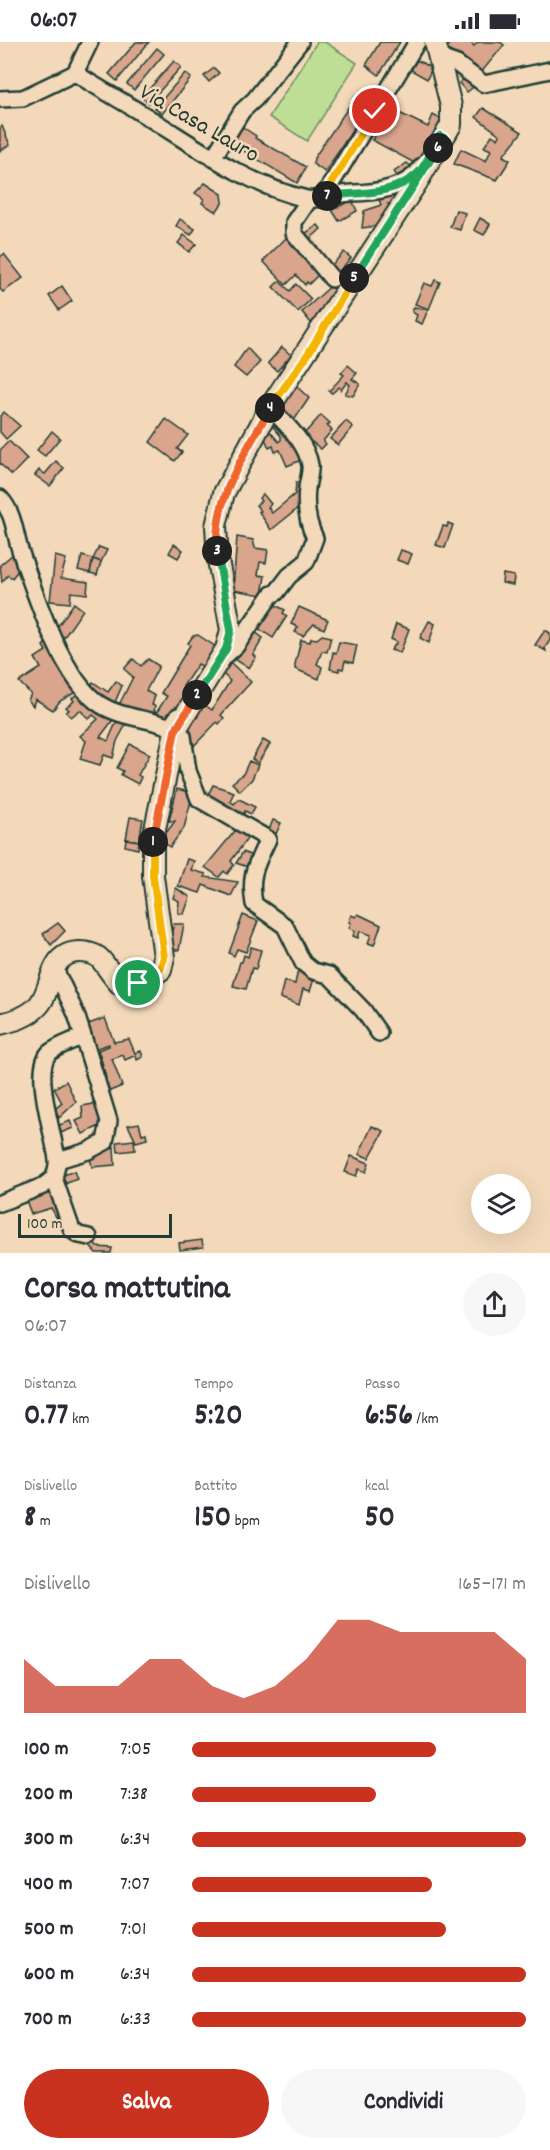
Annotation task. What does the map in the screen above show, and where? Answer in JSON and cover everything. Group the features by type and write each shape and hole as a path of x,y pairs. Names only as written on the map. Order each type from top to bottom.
{"main road":[{"path":"0,1024 16,1020 39,1006 54,967 65,956 74,952 88,952 100,958 109,975 121,985 138,983 160,970 164,957 153,876 153,839 175,731 226,649 231,630 218,560 216,526 224,493 270,407 308,354 451,125 451,106 438,50"}],"street":[{"path":"0,99 23,98 75,73 90,42"},
{"path":"213,158 242,111 255,99 300,42"},
{"path":"332,279 294,233 294,222 315,198 328,189 417,42"},
{"path":"438,50 484,84 550,70"},
{"name":"Via Casa Lauro","path":"75,73 213,158 260,183 315,198 375,193 404,182 418,172 440,136 444,138"},
{"path":"216,664 236,646 272,594 276,593 289,576 306,562 315,538 308,524 306,509 310,466 306,454 298,438 270,407"},
{"path":"0,498 12,517 20,552 47,625 75,677 91,697 114,711 170,727 194,687 200,690"},
{"path":"175,731 183,736 188,771 199,799 268,839 253,870 251,885 254,904 285,926 303,963 313,971 329,975 363,1010 379,1033"},
{"path":"54,967 76,1014 109,1121 105,1142 97,1147 58,1160"},
{"path":"83,1036 49,1054 44,1070 50,1129 58,1160 54,1178 72,1230 79,1235 89,1237"},
{"path":"0,1203 43,1186 54,1178"}],"green space":[{"path":"317,42 325,42 357,63 307,141 269,117"}],"building":[{"path":"136,42 149,42 117,81 109,74"},
{"path":"380,42 400,42 379,75 366,65"},
{"path":"451,42 470,42 474,46 478,42 500,42 504,45 479,75 446,48"},
{"path":"157,48 164,54 134,90 127,84"},
{"path":"417,60 432,68 427,79 411,70"},
{"path":"174,61 181,67 149,103 142,97"},
{"path":"214,68 219,73 209,82 204,76"},
{"path":"185,73 191,78 162,114 155,108"},
{"path":"468,76 476,85 467,92 459,83"},
{"path":"356,96 369,105 325,172 313,164 314,158"},
{"path":"483,108 522,132 503,156 510,160 497,180 454,164 461,149 486,161 491,150 484,147 492,135 498,139 500,135 476,117"},
{"path":"395,111 428,127 433,115 444,121 427,143 418,165 372,140 377,132 381,134"},
{"path":"2,126 10,145 0,151 0,128"},
{"path":"241,126 256,136 255,138 306,167 297,183 232,144 231,138"},
{"path":"407,163 414,169 399,180 394,172"},
{"path":"205,183 222,194 223,202 216,212 202,203 204,199 195,193"},
{"path":"397,186 402,196 398,203 388,204 391,206 378,226 362,228 364,211 381,205 377,193"},
{"path":"352,200 357,211 339,221 332,210"},
{"path":"456,210 465,213 460,230 450,227"},
{"path":"480,218 490,224 484,235 474,230"},
{"path":"180,219 195,229 191,235 176,226"},
{"path":"318,225 321,229 308,241 303,235"},
{"path":"184,235 196,244 189,252 178,243"},
{"path":"289,235 323,270 309,284 307,282 305,285 296,275 286,285 263,261"},
{"path":"344,252 351,258 334,277 327,270"},
{"path":"4,254 23,278 3,292 0,289 0,257"},
{"path":"435,280 440,282 429,309 415,304 424,283 432,286"},
{"path":"279,281 290,291 296,284 311,299 298,312 273,287"},
{"path":"334,283 341,292 338,299 311,323 302,312"},
{"path":"62,286 72,301 59,310 49,296"},
{"path":"414,307 428,310 422,324 415,321 417,315 412,312"},
{"path":"282,347 291,355 277,371 268,363"},
{"path":"247,348 260,362 246,377 234,367"},
{"path":"348,365 357,373 352,379 360,384 353,396 345,394 350,385 347,382 341,390 339,387 332,393 329,391 344,375 341,373"},
{"path":"294,384 309,398 293,422 277,413"},
{"path":"4,412 20,426 6,439 0,432 0,416"},
{"path":"273,413 306,458 287,466 280,450 275,452 273,446 269,448 263,434 266,427 279,442 281,440 281,436 269,422"},
{"path":"321,415 330,423 327,426 332,430 323,441 326,444 321,449 312,442 308,447 301,442 307,435 305,433"},
{"path":"166,419 188,435 177,449 182,452 175,461 150,442"},
{"path":"346,421 353,427 338,445 330,439"},
{"path":"52,431 60,438 45,456 37,450"},
{"path":"9,441 27,459 12,475 0,464 0,450"},
{"path":"56,461 64,468 50,486 35,475 39,470 45,474"},
{"path":"296,482 303,482 301,506 271,530 256,505 261,501 259,498 263,494 271,504 268,507 272,513 295,494"},
{"path":"448,523 453,525 445,548 436,545 443,526 447,527"},
{"path":"237,537 253,540 255,548 268,550 266,563 260,562 258,575 265,576 262,595 233,590"},
{"path":"174,544 183,550 178,558 169,553"},
{"path":"99,547 107,550 101,562 93,559"},
{"path":"401,550 412,554 408,564 397,560"},
{"path":"12,555 23,564 12,578 8,575 2,582 0,565"},
{"path":"55,556 66,559 61,578 88,582 87,594 71,592 70,603 50,601"},
{"path":"82,556 93,559 90,573 78,570"},
{"path":"93,559 101,562 97,575 90,573"},
{"path":"503,574 514,576 513,585 502,583"},
{"path":"268,601 285,610 283,613 287,616 273,638 255,626"},
{"path":"74,603 83,610 60,643 53,633"},
{"path":"299,607 328,620 324,629 314,624 303,636 295,632 298,627 291,624"},
{"path":"429,621 435,624 429,643 420,638"},
{"path":"396,624 409,629 400,653 391,650 397,642 391,639"},
{"path":"545,630 550,633 546,651 535,645"},
{"path":"255,632 263,638 253,655 256,657 249,668 236,660"},
{"path":"198,635 219,649 205,668 198,664 183,686 188,692 169,724 111,709 86,692 93,682 108,692 116,681 122,686 115,702 120,703 133,677 124,669 133,659 141,666 148,659 159,666 146,691 155,696 152,705 155,706 154,711 157,712 167,696 161,693 190,645 188,643 193,636"},
{"path":"322,635 331,637 327,652 322,651 317,664 322,667 319,679 295,669 295,664 301,640 310,642 311,638 317,639"},
{"path":"50,638 69,669 63,674 68,682 71,680 81,689 60,701 53,710 35,699 33,706 28,700 31,694 19,682 41,668 35,658 46,651 43,646"},
{"path":"339,642 357,645 353,663 345,661 343,669 339,668 339,671 330,669 333,652 336,653"},
{"path":"231,663 251,682 221,715 224,718 219,724 217,722 187,753 183,736 198,716 191,711 199,701 212,710 230,681 223,674"},
{"path":"81,692 116,716 100,737 108,741 119,716 129,719 117,741 113,758 104,755 100,765 80,759 86,741 80,736 98,719 93,715 89,719 80,710 71,717 66,712 69,710 66,707 74,701 72,698"},
{"path":"263,740 270,744 258,763 252,759"},
{"path":"130,744 150,754 138,775 141,777 138,784 121,775 123,771 117,768"},
{"path":"249,761 258,765 252,779 240,791 232,783 243,774"},
{"path":"213,785 234,792 230,801 234,804 239,799 255,807 251,814 245,811 240,820 205,801"},
{"path":"177,789 193,793 184,828 170,847 160,841 175,821 169,821"},
{"path":"130,817 143,819 139,841 126,839"},
{"path":"273,820 281,823 274,838 267,835"},
{"path":"240,825 252,832 231,861 234,865 227,874 224,871 219,877 205,867"},
{"path":"126,839 139,841 138,849 125,846"},
{"path":"243,852 257,858 251,868 236,863"},
{"path":"187,859 194,861 191,870 206,874 205,877 238,882 231,896 203,885 200,893 178,886"},
{"path":"176,888 190,897 184,914 178,913 179,901 173,898"},
{"path":"358,914 381,925 374,945 368,943 371,935 360,931 358,938 353,936 355,931 349,928 351,923 349,922 351,915 356,917"},
{"path":"243,915 258,921 246,952 237,949 234,956 229,953"},
{"path":"58,923 65,931 51,945 43,934"},
{"path":"174,924 184,924 179,950 168,950 167,930 172,931"},
{"path":"251,947 261,950 256,969 252,968 246,989 233,986 240,962 244,955 248,957"},
{"path":"298,970 308,973 307,977 314,979 310,991 303,989 299,1005 280,998 284,981 295,984"},
{"path":"105,1018 114,1042 129,1039 135,1053 141,1051 143,1057 137,1060 136,1055 125,1060 123,1055 112,1059 122,1086 103,1094 98,1081 106,1078 104,1070 96,1073 94,1069 103,1065 98,1050 109,1044 94,1049 86,1025"},
{"path":"66,1081 76,1102 59,1118 55,1109 62,1103 54,1088"},
{"path":"99,1098 108,1122 83,1134 76,1121 83,1118 82,1106 93,1104 93,1099"},
{"path":"70,1121 73,1128 58,1134 55,1127"},
{"path":"139,1123 142,1134 146,1133 147,1139 136,1142 128,1125"},
{"path":"372,1126 384,1131 369,1158 359,1154"},
{"path":"134,1140 135,1150 118,1152 117,1142"},
{"path":"114,1147 115,1165 92,1167 89,1154"},
{"path":"351,1156 369,1163 366,1172 359,1169 356,1176 345,1172"},
{"path":"74,1171 77,1179 62,1185 59,1177"},
{"path":"53,1187 66,1221 60,1224 51,1208 31,1214 26,1200 49,1193 48,1189"},
{"path":"91,1239 97,1247 112,1248 111,1253 96,1253 85,1241"},
{"path":"202,1240 203,1247 180,1250 179,1243"}],"route":[{"path":"138,983 160,970 164,957 153,876 153,839 175,731 226,649 231,630 218,560 216,526 224,493 270,407 308,354 344,293 444,138 440,136 418,172 404,182 375,193 321,196 328,189 375,111"}]}
